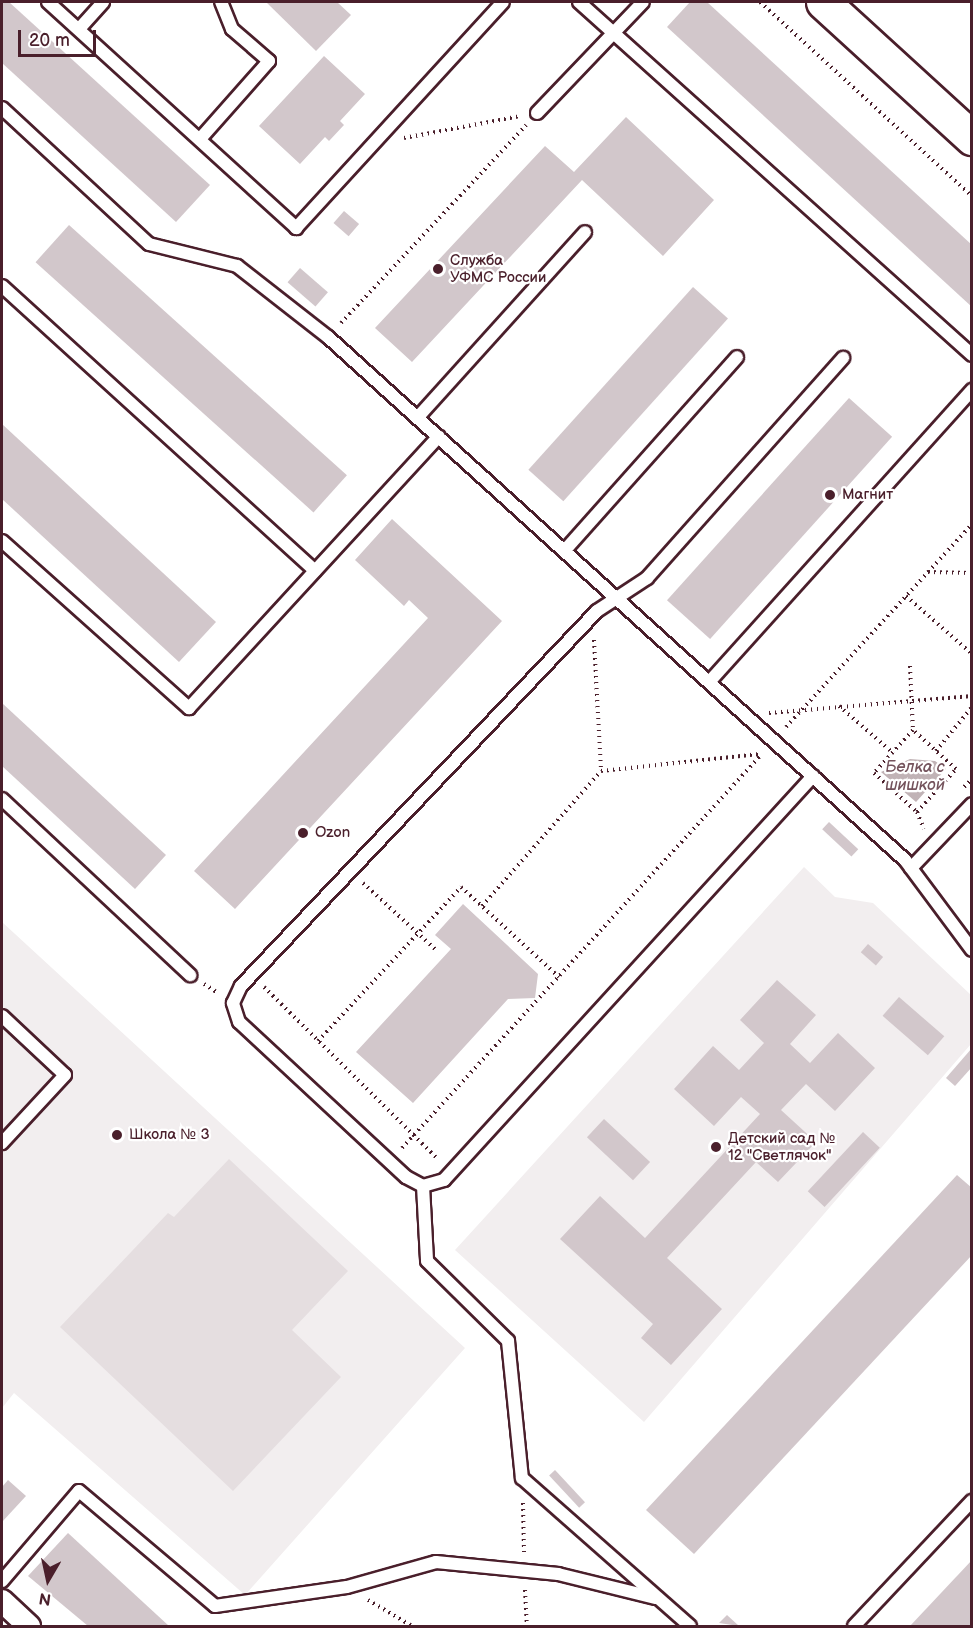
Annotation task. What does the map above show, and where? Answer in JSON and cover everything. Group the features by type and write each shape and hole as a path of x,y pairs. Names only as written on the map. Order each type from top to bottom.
{"street":[{"path":"823,2 972,138"},
{"path":"2,1601 29,1626"}],"lane":[{"path":"48,2 296,228 504,2"},
{"path":"78,29 103,2"},
{"path":"200,139 269,61 232,29 220,2"},
{"path":"579,2 972,356"},
{"path":"537,113 643,2"},
{"path":"2,108 149,244 237,266 328,337 566,549 911,868 972,950"},
{"path":"418,417 585,232"},
{"path":"2,286 315,571"},
{"path":"566,549 737,357"},
{"path":"423,1186 390,1162 239,1022 233,1003 252,975 588,621 647,578 843,358"},
{"path":"710,681 972,390"},
{"path":"2,541 189,708 440,436"},
{"path":"423,1186 444,1180 452,1172 813,776"},
{"path":"2,799 190,975"},
{"path":"911,868 972,804"},
{"path":"2,1016 65,1075 2,1143"},
{"path":"423,1186 427,1261 508,1341 522,1478 690,1626"},
{"path":"2,1581 79,1491 215,1606 347,1587 436,1562 558,1574 656,1598"},
{"path":"854,1626 972,1501"}],"path":[{"path":"760,2 972,196"},
{"path":"374,143 537,113"},
{"path":"328,337 537,113"},
{"path":"390,1162 972,524"},
{"path":"928,572 972,573"},
{"path":"906,596 972,654"},
{"path":"588,621 593,631 601,771"},
{"path":"910,666 913,730 956,770 917,812"},
{"path":"747,714 972,696"},
{"path":"839,706 892,753"},
{"path":"936,751 972,707"},
{"path":"913,730 874,773 917,812 924,829"},
{"path":"482,906 601,771 762,753"},
{"path":"351,871 435,950"},
{"path":"318,1041 461,887 559,977"},
{"path":"190,975 233,1003"},
{"path":"252,975 452,1172"},
{"path":"347,1587 412,1626"}],"shaded area":[{"name":"Детский сад № 12 \"Светлячок\"","path":"804,867 835,897 873,903 971,995 971,1044 644,1422 455,1250"},
{"name":"Школа № 3","path":"2,922 465,1348 245,1595 14,1393 2,1408"},
{"path":"229,1159 348,1271 292,1330 341,1377 233,1491 60,1327 168,1213 174,1217"}],"water":[{"name":"Белка с шишкой","path":"910,759 935,761 946,769 916,802 881,772"}],"building":[{"path":"2,2 9,2 210,185 176,222 2,63"},
{"path":"266,2 337,2 351,15 316,51"},
{"path":"690,2 707,2 972,245 972,307 667,27"},
{"path":"324,56 365,94 340,121 344,125 329,141 325,137 300,164 259,126"},
{"path":"626,117 714,200 663,256 582,180 412,362 375,328 545,146 574,172"},
{"path":"344,211 359,224 349,236 334,223"},
{"path":"69,225 347,475 313,512 36,262"},
{"path":"300,268 328,292 315,307 288,282"},
{"path":"693,287 728,318 563,501 528,470"},
{"path":"849,398 892,437 710,639 667,600"},
{"path":"2,424 216,622 179,662 2,499"},
{"path":"392,519 502,621 235,909 194,871 428,618 409,600 404,606 355,560"},
{"path":"2,703 166,855 135,889 2,766"},
{"path":"829,822 858,849 851,857 822,829"},
{"path":"463,904 538,974 535,998 508,999 413,1103 356,1052 451,949 435,935"},
{"path":"868,944 883,957 876,965 861,952"},
{"path":"777,980 816,1015 790,1044 810,1063 838,1033 875,1068 835,1111 806,1084 781,1110 816,1142 778,1182 756,1162 667,1258 722,1309 671,1365 641,1338 653,1324 560,1239 600,1196 645,1238 760,1114 741,1097 714,1126 674,1089 713,1046 739,1070 764,1043 740,1020"},
{"path":"899,997 944,1036 928,1055 883,1016"},
{"path":"972,1048 972,1067 955,1086 946,1078"},
{"path":"604,1119 650,1162 633,1180 587,1137"},
{"path":"863,1132 880,1148 825,1207 808,1191"},
{"path":"957,1175 972,1188 972,1255 694,1554 646,1510"},
{"path":"555,1470 585,1502 579,1508 549,1475"},
{"path":"8,1480 26,1496 2,1522 2,1487"},
{"path":"68,1533 169,1626 88,1626 28,1576"},
{"path":"972,1560 972,1626 910,1626"},
{"path":"727,1615 739,1626 719,1623"}],"place":[{"name":"Служба УФМС России","path":"438,269"},
{"name":"Магнит","path":"830,495"},
{"name":"Ozon","path":"303,833"},
{"name":"Школа № 3","path":"117,1135"},
{"name":"Детский сад № 12 \"Светлячок\"","path":"716,1147"}]}
